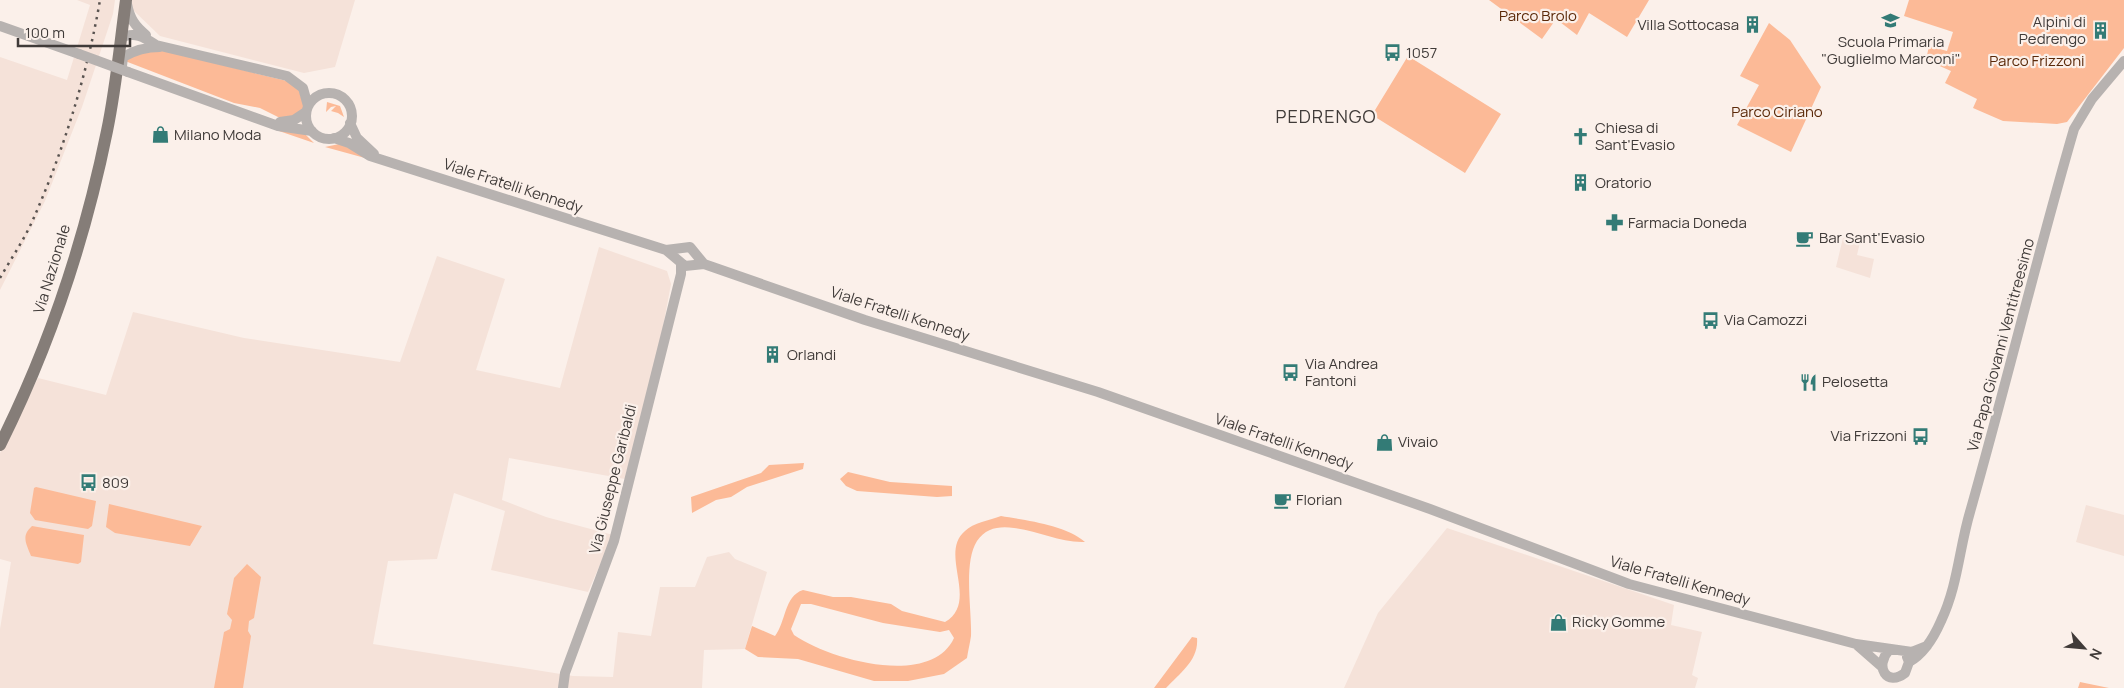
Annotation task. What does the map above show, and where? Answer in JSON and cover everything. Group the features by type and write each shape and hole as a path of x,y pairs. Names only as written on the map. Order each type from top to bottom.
{"main road":[{"name":"Via Nazionale","path":"0,445 46,342 76,250 98,170 112,95 126,1"}],"street":[{"path":"126,1 130,18 135,26 160,46"},
{"name":"Viale Fratelli Kennedy","path":"0,26 283,127 312,131 321,138 334,138 379,158 666,250 683,266 704,264 865,320 1098,392 1430,509 1629,584 1856,644 1889,650"},
{"path":"121,38 135,44 160,46 295,77 312,90 325,94"},
{"name":"Via Nazionale","path":"112,95 119,79 123,57 142,48 160,46"},
{"name":"Via Papa Giovanni Ventitreesimo","path":"1909,662 1917,658 1927,646 1941,621 1955,582 1969,514 2074,131 2092,99 2124,61"},
{"path":"287,76 303,88 307,109 306,122 312,131"},
{"path":"273,123 294,120 307,109 316,97 325,94"},
{"name":"Viale Fratelli Kennedy","path":"325,94 337,95 346,102 351,112 350,123 357,138 379,158"},
{"path":"334,138 346,132 350,123"},
{"path":"696,253 696,260 683,266 677,253 683,247 690,247 696,253 704,264"},
{"name":"Viale Fratelli Kennedy","path":"666,250 683,247"},
{"name":"Via Giuseppe Garibaldi","path":"563,688 565,673 614,541 683,266"},
{"name":"Viale Fratelli Kennedy","path":"1856,644 1881,666"},
{"path":"1902,651 1909,662 1905,674 1895,678 1885,674 1881,666 1882,658 1889,650 1902,651 1912,652 1927,646"}],"shaded area":[{"path":"77,0 115,0 113,14 82,107 45,201 0,290 0,57 67,80 90,5"},
{"path":"132,0 355,0 335,67 304,73 160,36 131,8"},
{"path":"1843,238 1860,242 1857,255 1874,259 1870,278 1836,267"},
{"path":"599,247 667,271 671,284 662,332 625,479 509,458 502,500 546,517 613,535 588,592 491,570 505,511 454,493 437,559 388,561 373,644 573,676 613,677 618,632 651,636 660,587 695,587 707,557 729,552 735,559 767,572 745,649 704,650 702,688 0,688 0,629 11,562 0,559 0,453 38,378 106,395 133,312 244,338 400,362 437,256 505,279 476,370 560,388"},
{"path":"2086,505 2124,515 2124,556 2076,542"},
{"path":"1447,528 1674,605 1671,625 1702,632 1692,675 1698,678 1695,688 1344,688 1378,613"}],"green space":[{"name":"Parco Brolo","path":"1489,0 1649,0 1627,37 1589,13 1577,35 1556,19 1542,39"},
{"name":"Parco Frizzoni","path":"1909,0 2124,0 2124,48 2067,122 2057,124 2003,121 1973,108 1977,99 1945,83 1951,71 1926,60 1929,46 1947,51 1953,32 1904,16"},
{"name":"Parco Ciriano","path":"1769,23 1790,40 1821,87 1791,152 1737,125 1759,85 1740,76"},
{"path":"161,50 287,81 298,87 304,107 301,112 284,120 260,108 234,103 125,61 132,54"},
{"path":"1408,56 1501,114 1465,173 1372,115"},
{"path":"327,102 340,106 344,117 331,111 336,106 331,107 326,112"},
{"path":"279,131 303,132 314,143"},
{"path":"339,144 345,145 365,158 325,147"},
{"path":"804,463 803,469 747,487 731,497 716,500 692,513 691,497 761,473 769,465"},
{"path":"848,472 890,482 952,486 952,496 937,497 857,491 846,486 840,479"},
{"path":"34,488 96,501 92,526 88,529 35,520 30,513"},
{"path":"109,504 202,526 190,546 115,533 106,527"},
{"path":"1001,516 1056,527 1077,536 1085,542 1067,541 1008,527 993,529 984,533 977,541 970,561 971,636 967,658 944,674 908,681 874,681 798,659 758,657 745,649 752,626 775,636 792,598 803,590 833,597 851,597 891,604 902,611 945,622 955,613 959,602 960,590 955,552 958,541 968,528","holes":["801,604 811,604 883,623 940,632 949,630 954,638 942,653 924,662 903,666 879,665 854,660 831,653 794,635 791,629"]},
{"path":"32,526 84,535 81,562 78,564 31,556 26,543 26,536"},
{"path":"247,564 261,577 254,618 249,621 248,631 251,636 243,688 214,688 224,632 230,629 232,620 227,614 234,578"},
{"path":"1192,637 1197,638 1197,646 1188,666 1166,688 1154,688"},
{"path":"2080,682 2109,688 2078,688"}],"railway":[{"path":"0,278 31,223 56,164 82,82 100,0"}],"place":[{"name":"Scuola Primaria \"Guglielmo Marconi\"","path":"1891,21"},
{"name":"Villa Sottocasa","path":"1753,25"},
{"name":"Alpini di Pedrengo","path":"2100,31"},
{"name":"1057","path":"1392,53"},
{"name":"Milano Moda","path":"160,135"},
{"name":"Chiesa di Sant'Evasio","path":"1581,137"},
{"name":"Oratorio","path":"1581,183"},
{"name":"Farmacia Doneda","path":"1614,223"},
{"name":"Bar Sant'Evasio","path":"1805,238"},
{"name":"Via Camozzi","path":"1710,320"},
{"name":"Orlandi","path":"773,355"},
{"name":"Via Andrea Fantoni","path":"1291,373"},
{"name":"Pelosetta","path":"1808,382"},
{"name":"Via Frizzoni","path":"1921,436"},
{"name":"Vivaio","path":"1384,442"},
{"name":"809","path":"88,483"},
{"name":"Florian","path":"1282,500"},
{"name":"Ricky Gomme","path":"1558,622"}],"district":[{"name":"PEDRENGO","path":"1326,117"}]}
